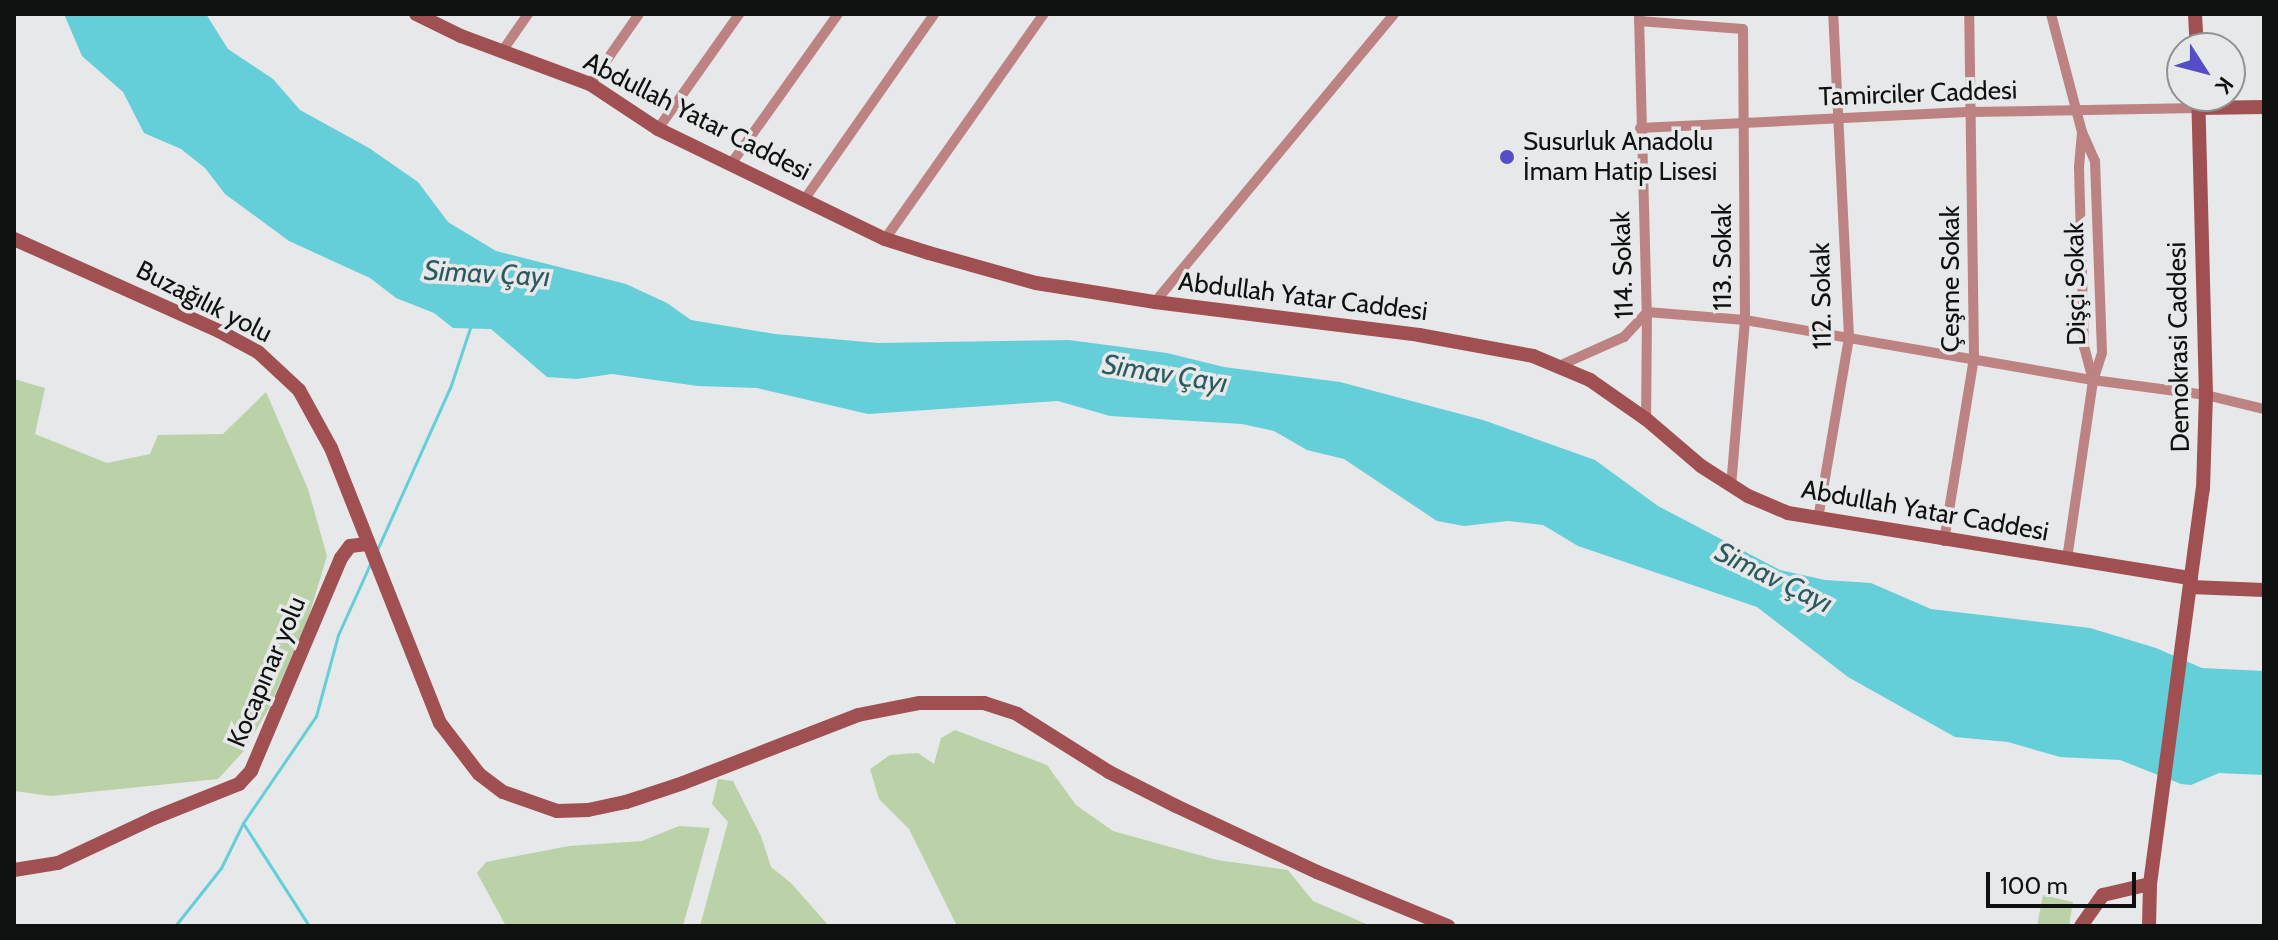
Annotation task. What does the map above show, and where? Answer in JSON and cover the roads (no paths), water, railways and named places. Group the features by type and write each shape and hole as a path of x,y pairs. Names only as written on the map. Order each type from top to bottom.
{"street":[{"name":"Abdullah Yatar Caddesi","path":"416,14 461,36 590,84 658,129 885,239 1036,283 1155,302 1419,335 1561,365 1590,380 1646,419 1701,466 1731,485 1788,513 2067,559 2190,587 2264,590"},
{"path":"503,50 528,14"},
{"path":"590,84 639,14"},
{"path":"658,129 739,14"},
{"path":"731,164 838,14"},
{"path":"804,200 934,14"},
{"path":"1155,302 1394,14"},
{"name":"112. Sokak","path":"1818,519 1849,337 1833,14"},
{"name":"Çeşme Sokak","path":"1944,541 1974,357 1969,14"},
{"path":"2051,14 2082,132"},
{"path":"885,239 1039,16"},
{"name":"113. Sokak","path":"1639,17 1743,29 1745,320 1731,485"},
{"name":"114. Sokak","path":"1639,17 1647,312 1646,419"},
{"name":"Tamirciler Caddesi","path":"1640,128 1972,112 2077,113 2166,105"},
{"name":"Demokrasi Caddesi","path":"2149,926 2150,884 2203,489 2206,395 2199,112"},
{"name":"Dişçi Sokak","path":"2082,132 2079,167 2084,347 2093,380"},
{"name":"Dişçi Sokak","path":"2082,132 2095,161 2102,353 2093,380"},
{"name":"Buzağılık yolu","path":"14,239 219,331 258,352 281,370 299,390 331,448 440,723 479,774 503,792 557,811 588,810 626,802 858,715 920,703 984,703 1036,724 1109,772 1176,806 1317,872 1448,926"},
{"path":"1561,365 1624,337 1647,312 1745,320 1974,357 2093,380 2206,395 2264,409"},
{"path":"2067,559 2093,380"},
{"name":"Kocapınar yolu","path":"14,870 58,863 154,818 239,784 251,771 341,558 350,546 367,544"},
{"path":"2081,926 2103,895 2150,884"}],"water":[{"name":"Simav Çayı","path":"64,14 206,14 228,49 273,79 300,110 369,148 418,182 448,222 496,251 626,284 667,303 691,320 775,334 878,343 1069,340 1167,353 1224,367 1340,382 1483,420 1595,460 1658,506 1780,570 1825,580 1871,583 1931,609 2090,628 2156,648 2202,668 2264,671 2264,775 2219,773 2191,785 2181,784 2120,760 2060,757 2008,742 1955,737 1848,677 1757,607 1578,546 1543,525 1508,521 1464,526 1437,521 1344,459 1307,450 1274,431 1242,424 1110,416 1058,401 868,414 757,388 698,386 612,374 577,379 547,377 491,329 453,328 434,313 396,298 370,278 289,241 225,194 205,168 181,149 144,133 123,92 82,56"}],"waterway":[{"path":"377,550 451,385 471,325"},
{"path":"175,926 221,868 243,823 316,716 338,635 370,564"},
{"path":"243,823 309,926"}],"place":[{"name":"Susurluk Anadolu İmam Hatip Lisesi","path":"1507,157"}]}
